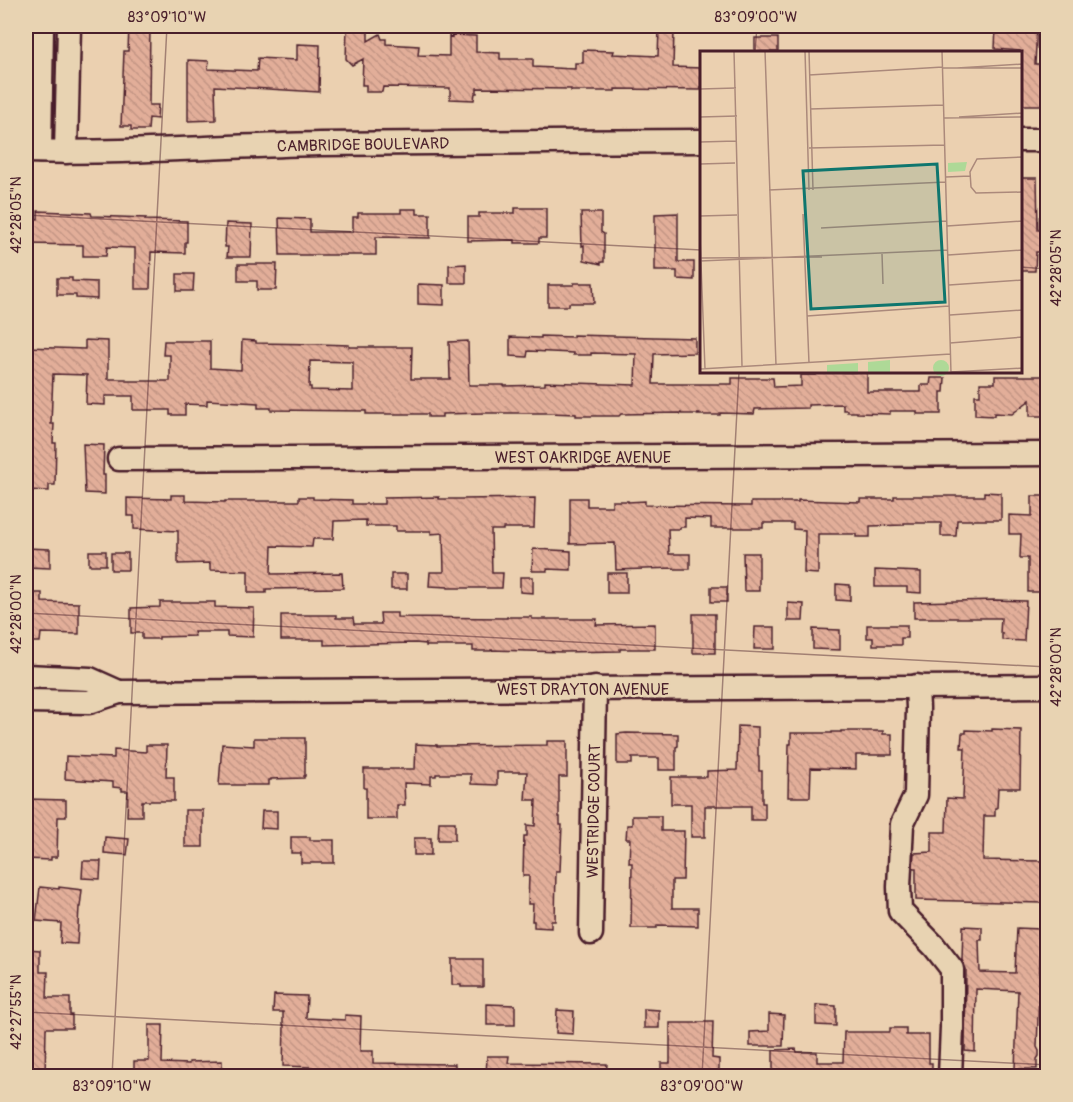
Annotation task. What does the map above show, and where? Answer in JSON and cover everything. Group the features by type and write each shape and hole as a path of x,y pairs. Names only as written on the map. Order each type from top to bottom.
{"street":[{"path":"33,151 42,26"},
{"path":"66,152 69,26"},
{"path":"1022,140 1047,140"},
{"name":"CAMBRIDGE BOULEVARD","path":"33,151 148,151 321,144 700,141"},
{"name":"WEST OAKRIDGE AVENUE","path":"119,459 1047,454"},
{"name":"WEST DRAYTON AVENUE","path":"26,676 90,679 119,692"},
{"path":"917,686 916,795 902,824 900,911 952,969 950,1077"},
{"name":"WEST DRAYTON AVENUE","path":"26,701 89,702 119,692 1047,686"},
{"name":"WESTRIDGE COURT","path":"591,933 595,688"}],"building":[{"path":"129,26 150,26 149,105 158,105 157,119 149,118 148,130 131,130 131,126 121,126 124,51 128,51"},
{"path":"347,26 368,26 368,41 380,34 382,39 386,39 386,44 419,46 418,55 449,56 449,36 476,36 476,52 500,53 500,59 533,59 533,67 575,69 575,63 583,63 583,50 658,56 659,30 674,30 673,67 700,68 700,90 571,91 571,89 477,88 474,100 450,99 450,88 383,87 382,92 366,92 366,85 362,85 363,59 352,65 346,59"},
{"path":"996,26 1037,26 1035,64 1044,64 1044,75 1047,75 1047,105 1022,105 1022,51 995,49"},
{"path":"755,38 778,38 778,51 755,51"},
{"path":"297,44 320,45 319,92 215,86 216,120 188,121 188,60 209,61 208,69 257,71 258,58 297,60"},
{"path":"1022,178 1037,178 1038,230 1043,230 1043,252 1036,252 1035,271 1022,271"},
{"path":"515,208 546,208 546,238 539,238 539,243 515,243 515,240 468,241 468,217 479,217 479,213 515,213"},
{"path":"401,209 417,209 417,214 430,214 430,238 376,237 376,255 280,255 279,218 310,219 310,232 353,232 353,217 358,217 358,213 401,213"},
{"path":"38,211 91,213 92,216 146,218 145,220 187,221 185,253 151,252 150,289 135,289 135,248 107,247 106,256 83,256 83,245 26,244 26,218 38,219"},
{"path":"581,213 601,213 604,262 601,264 584,260"},
{"path":"678,213 678,262 694,262 694,280 677,279 677,271 655,271 655,214"},
{"path":"226,223 252,224 251,257 227,257"},
{"path":"238,264 277,264 276,290 257,290 257,281 238,281"},
{"path":"466,264 466,283 449,283 449,265"},
{"path":"177,274 194,274 193,291 177,291"},
{"path":"57,278 97,282 97,299 76,298 76,295 57,295"},
{"path":"574,283 593,283 594,303 548,306 548,285 574,285"},
{"path":"418,284 444,285 444,305 418,304"},
{"path":"541,336 695,338 695,353 654,354 653,384 732,384 732,378 773,378 774,387 801,386 801,375 867,374 867,392 921,392 921,385 930,385 931,378 945,378 944,392 941,392 941,414 917,414 917,411 890,411 890,414 847,412 843,410 843,404 808,405 808,408 755,409 754,414 681,413 576,416 576,414 549,413 485,413 442,414 442,417 428,417 428,414 366,414 366,411 271,410 271,408 258,408 258,403 207,400 207,405 185,404 185,415 170,415 170,410 133,410 133,396 105,396 105,405 86,404 87,375 53,374 51,424 54,424 53,443 56,443 55,485 49,485 49,491 26,490 26,347 85,349 85,340 108,341 108,379 170,381 170,355 163,355 164,341 210,341 210,368 241,370 242,340 256,341 256,343 349,345 349,347 412,347 411,379 450,379 449,342 468,341 469,385 545,385 545,382 635,385 636,354 573,355 573,353 528,351 527,357 510,356 510,337 541,338","holes":["310,361 353,362 353,391 311,390 309,387"]},
{"path":"995,376 1047,376 1047,416 1030,416 1030,400 1012,414 975,415 975,395 980,395 980,383 995,383"},
{"path":"83,444 104,445 105,494 85,493"},
{"path":"984,492 1001,493 1001,520 957,520 956,536 941,536 941,523 870,526 870,537 856,537 856,534 818,534 818,574 804,573 805,530 793,529 793,523 763,523 763,528 711,528 711,519 685,518 685,527 668,529 669,554 690,554 690,569 616,570 615,543 570,544 570,498 587,498 587,506 612,506 612,501 645,501 645,505 751,506 751,502 798,502 798,500 860,502 860,499 894,499 894,496 984,496"},
{"path":"171,495 185,495 185,501 299,501 299,497 313,497 313,499 352,500 352,504 384,504 384,498 535,498 534,528 491,530 492,573 503,573 502,588 429,586 430,572 444,572 443,533 396,531 396,526 366,526 366,520 334,521 333,539 313,539 312,547 272,546 271,574 342,573 343,588 266,589 266,593 248,593 248,571 210,570 210,563 178,564 178,531 134,529 134,516 127,516 127,498 171,499"},
{"path":"1032,496 1047,496 1047,592 1028,592 1028,558 1020,558 1021,534 1009,534 1009,515 1032,516"},
{"path":"26,548 50,549 50,568 26,567"},
{"path":"533,549 571,551 571,570 532,571"},
{"path":"89,551 106,551 106,565 89,565"},
{"path":"111,553 128,553 128,570 111,570"},
{"path":"743,553 759,553 759,591 744,591"},
{"path":"875,570 921,572 921,593 907,592 907,587 875,587"},
{"path":"607,573 627,573 627,593 607,593"},
{"path":"391,574 407,574 407,589 391,589"},
{"path":"520,577 533,577 533,593 520,592"},
{"path":"836,584 850,585 850,601 836,600"},
{"path":"711,587 727,587 727,602 711,602"},
{"path":"26,593 42,593 42,602 79,603 79,634 41,633 40,642 26,642"},
{"path":"1026,601 1024,641 1002,640 1001,618 914,618 914,602"},
{"path":"160,602 215,602 215,607 254,608 253,637 227,636 227,632 194,632 195,636 142,639 142,633 131,633 131,608 160,607"},
{"path":"788,603 804,604 803,621 788,621"},
{"path":"380,613 397,613 397,617 597,619 596,625 655,624 655,649 563,652 473,651 473,646 426,646 426,644 415,643 324,645 324,640 281,640 281,615 336,615 336,618 353,618 354,624 381,624"},
{"path":"693,614 715,614 715,653 693,653"},
{"path":"867,625 907,625 907,638 901,638 901,645 873,645 873,638 867,638"},
{"path":"755,627 775,627 775,649 754,649"},
{"path":"813,629 840,630 840,650 813,649"},
{"path":"738,726 758,727 759,771 762,771 762,803 765,803 765,820 751,820 751,806 705,806 705,837 691,837 691,804 671,804 671,777 707,777 707,771 737,770"},
{"path":"992,729 1021,730 1020,788 998,788 995,816 984,816 983,860 1044,861 1043,903 916,900 914,853 932,852 932,832 946,832 947,798 963,799 965,748 961,748 962,733 966,733 966,730 992,731"},
{"path":"883,731 883,734 892,734 892,755 856,755 856,769 811,768 810,797 788,797 791,733"},
{"path":"617,734 678,734 676,770 659,770 659,758 632,758 632,764 617,764"},
{"path":"254,738 305,738 304,778 271,779 269,785 219,785 222,744 254,746"},
{"path":"547,741 567,741 567,777 559,777 559,817 560,825 562,825 560,871 556,871 555,921 551,921 551,928 534,927 533,904 528,904 529,876 523,876 524,836 527,836 527,825 535,826 536,800 525,800 527,772 497,772 497,785 471,784 471,774 436,774 436,776 431,776 431,784 404,783 405,805 397,805 397,819 366,819 364,769 415,769 416,744 437,746 547,745"},
{"path":"146,745 167,745 166,777 174,777 174,801 142,801 142,816 127,816 128,791 113,787 113,782 65,779 66,756 114,758 114,750 146,752"},
{"path":"26,799 66,800 66,817 58,817 57,857 51,857 51,860 26,859"},
{"path":"185,810 203,810 203,847 185,847"},
{"path":"262,811 277,811 277,829 261,828"},
{"path":"632,816 661,816 661,831 684,831 683,880 672,880 672,908 698,908 698,926 657,925 657,928 631,928 632,863 629,863 630,839 626,839 627,825 632,825"},
{"path":"439,822 455,822 455,840 438,840"},
{"path":"105,837 129,839 127,855 104,853"},
{"path":"291,837 334,840 334,863 301,863 301,853 291,853"},
{"path":"414,838 431,838 431,855 414,855"},
{"path":"83,861 101,861 100,879 82,878"},
{"path":"40,887 82,890 77,944 60,943 61,923 36,921"},
{"path":"963,926 982,927 982,940 979,940 980,972 1015,973 1017,928 1041,929 1037,1069 1015,1069 1018,991 976,989 975,1052 965,1051 966,969 962,960"},
{"path":"26,949 40,950 40,972 48,972 47,998 70,998 72,1028 46,1028 45,1077 26,1077"},
{"path":"452,959 483,959 483,987 452,985"},
{"path":"274,995 307,996 306,1018 345,1020 345,1015 361,1016 360,1051 373,1051 373,1063 455,1064 455,1077 312,1077 312,1067 283,1066 283,1012 273,1012"},
{"path":"487,1004 515,1005 515,1025 487,1025"},
{"path":"816,1005 836,1006 836,1026 816,1025"},
{"path":"644,1009 659,1010 659,1028 644,1028"},
{"path":"557,1010 574,1011 573,1034 556,1033"},
{"path":"769,1014 784,1015 783,1046 750,1046 750,1032 769,1031"},
{"path":"713,1022 712,1058 719,1059 719,1077 661,1077 661,1063 670,1063 670,1023"},
{"path":"149,1025 163,1025 162,1063 189,1064 189,1062 222,1061 222,1077 134,1077 134,1061 149,1061"},
{"path":"890,1028 906,1028 906,1035 929,1035 929,1063 932,1063 932,1077 773,1077 773,1050 796,1049 797,1052 817,1052 817,1062 843,1062 844,1032 890,1032"},
{"path":"487,1056 509,1056 508,1063 607,1064 606,1077 486,1077"}]}
